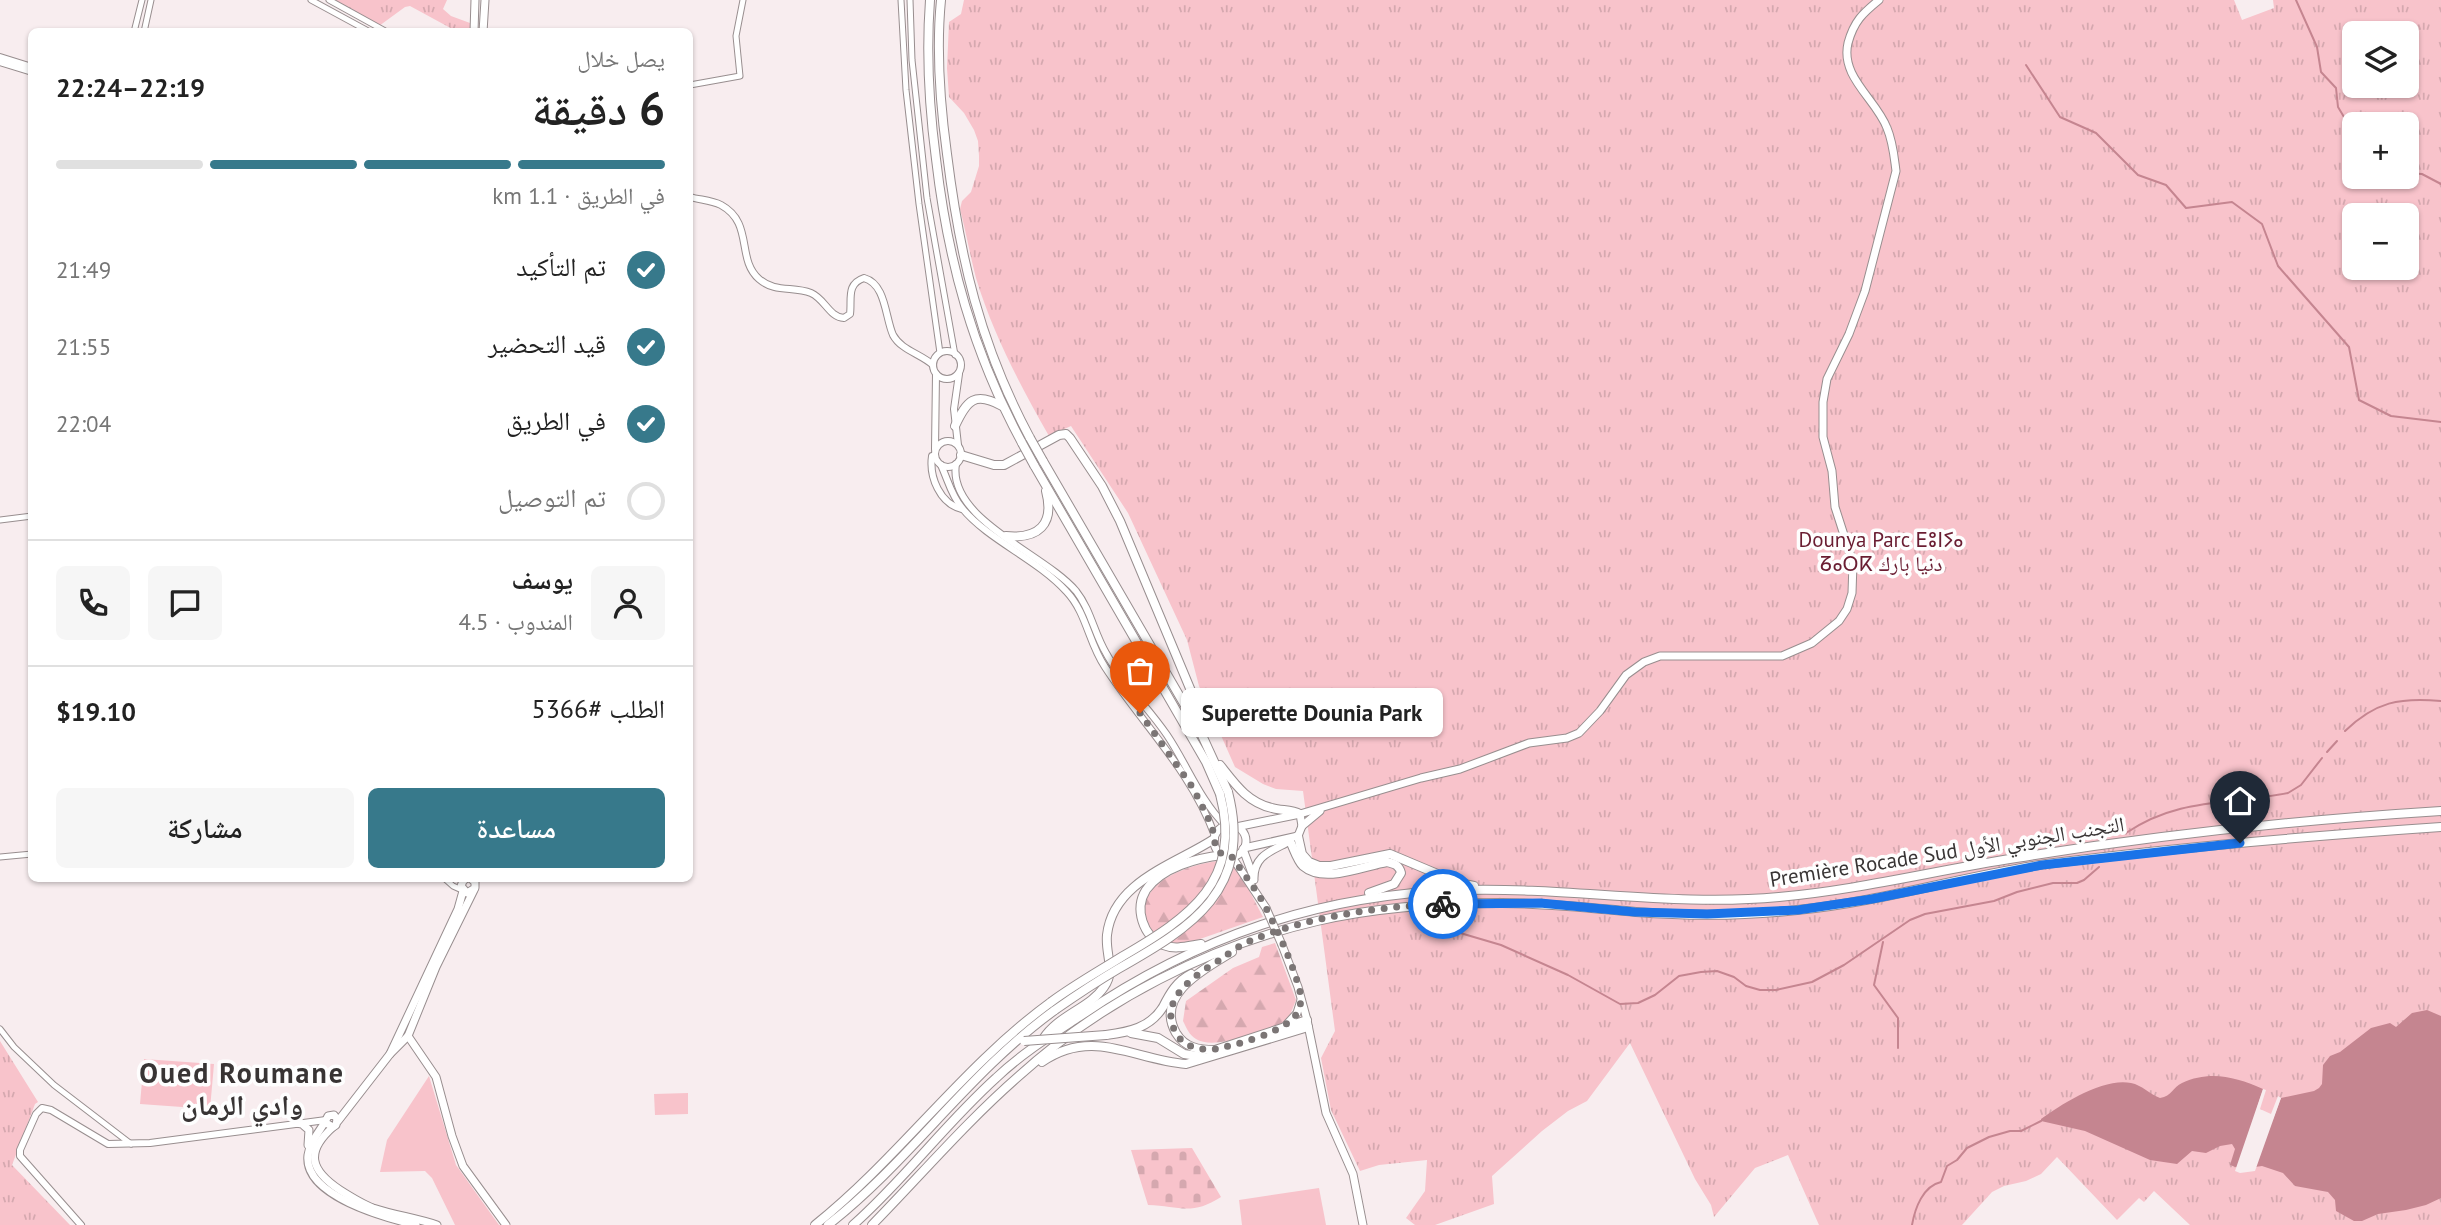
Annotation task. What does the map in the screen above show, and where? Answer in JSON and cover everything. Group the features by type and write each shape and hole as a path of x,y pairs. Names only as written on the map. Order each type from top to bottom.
{"highway":[{"path":"930,0 930,104 945,226 970,324 1003,407 1034,466 1224,793"},
{"path":"816,1225 891,1157 993,1049 1053,1006 1156,948 1184,929 1206,909 1223,880 1232,848 1233,820 1213,757 1202,733 1030,438 995,362 976,309 954,213 942,112 939,56 941,0"},
{"path":"955,426 963,408 975,399 986,398 1003,407"},
{"path":"961,455 994,465 1004,465 1059,435 1066,434 1070,438 1102,486 1121,521 1194,698 1202,733"},
{"path":"1006,536 1025,537 1043,526 1049,507 1044,481"},
{"path":"1213,757 1236,787 1252,799 1269,807 1300,814"},
{"name":"Première Rocade Sud التجنب الجنوبي الأول","path":"853,1225 996,1078 1042,1042 1122,988 1177,958 1237,932 1325,906 1423,891 1511,890 1702,899 1774,898 1842,891 2012,858 2207,830 2328,818 2441,811"},
{"name":"Première Rocade Sud التجنب الجنوبي الأول","path":"872,1225 955,1136 1021,1073 1064,1039 1128,998 1181,970 1248,942 1321,920 1431,905 1540,903 1635,912 1730,915 1798,910 1872,899 2042,865 2313,835 2441,827"},
{"path":"1042,1042 1053,1026 1104,987 1111,969 1107,944 1109,927 1130,892 1149,875 1215,837"},
{"path":"1294,838 1309,862 1319,866 1390,854 1459,883 1511,890"},
{"path":"1294,838 1302,865 1313,872 1326,874 1387,862 1399,868 1401,873 1394,884 1325,906"},
{"path":"1228,856 1190,862 1158,878 1143,896 1140,914 1148,933 1163,945 1173,948 1200,944 1237,932"},
{"path":"1248,942 1183,987 1172,1007 1174,1028 1185,1043 1203,1050 1287,1030"},
{"path":"999,1055 1024,1041 1125,1033 1137,1029 1151,1020 1180,981 1210,966"},
{"path":"828,1225 865,1193 999,1055 1053,1006"},
{"path":"1021,1073 1056,1054 1083,1046 1109,1046 1186,1064 1308,1023"},
{"path":"1125,1033 1158,1038 1191,1056 1216,1056"}],"main road":[{"path":"474,28 475,0"},
{"path":"483,28 485,0"},
{"path":"920,355 950,352 956,355 960,362 954,400 955,426 961,455 956,464 956,482 965,501 977,515 1060,575 1075,591 1091,615 1110,661 1160,726 1209,805 1227,826 1236,827 1324,808 1460,769 1529,743 1567,738 1579,733 1600,711 1626,675 1644,662 1660,656 1782,656 1812,643 1839,621 1847,608 1852,593 1853,563 1837,517 1832,466 1823,437 1825,388 1858,314 1896,171 1887,127 1848,68 1846,52 1852,27 1880,0"},
{"path":"0,57 28,68"},
{"path":"0,62 28,69"},
{"path":"693,198 715,203 732,215 744,233 751,268 761,281 776,288 809,292 820,299 837,317 844,318 850,314 854,283 864,278 873,281 880,292 897,341 933,365 936,374 932,472 940,492 951,505 962,509"},
{"path":"933,365 938,355"},
{"path":"936,374 947,379 959,372"},
{"path":"958,445 946,441 938,445 934,453 962,509 1056,582 1072,598 1085,618 1103,664 1189,782 1215,837 1216,849 1228,856 1260,897"},
{"path":"941,465 950,467 956,464"},
{"path":"1254,880 1256,865 1261,857 1294,838 1302,826 1324,808"},
{"path":"1300,814 1302,826"},
{"path":"1215,837 1227,826"},
{"path":"1236,827 1244,833 1244,848 1254,880 1282,945 1301,1000 1326,1113 1353,1174 1363,1225"},
{"path":"1228,856 1244,848 1294,838"},
{"path":"390,1054 458,909 463,890 470,893 470,882"},
{"path":"309,1151 330,1121 356,1096 408,1036 470,882"},
{"path":"1301,1000 1287,1030 1311,1037"},
{"path":"408,1036 436,1077 463,1166 506,1224"},
{"path":"81,1225 42,1178 21,1158 20,1150 39,1110 45,1108 108,1144 132,1145 253,1131 296,1123 330,1121"},
{"path":"330,1121 314,1151 314,1164 325,1180 372,1208 437,1225"},
{"path":"296,1123 309,1130 308,1162 321,1184 372,1213 416,1225"}],"street":[{"path":"135,28 142,0"},
{"path":"145,28 151,0"},
{"path":"311,0 363,28"},
{"path":"329,0 380,28"},
{"path":"693,85 738,78 740,75 736,36 743,0"},
{"path":"901,0 906,90 938,355"},
{"path":"910,0 912,60 927,198 956,355"},
{"path":"0,520 28,516"},
{"path":"0,857 28,854"},
{"path":"448,882 463,890"},
{"path":"0,1029 14,1047 76,1105 132,1145"},
{"path":"108,1144 114,1136 113,1129"}],"green space":[{"path":"331,0 447,0 443,9 451,16 470,23 470,28 450,28 410,6 379,26"},
{"name":"Dounya Parc ⴹⵓⵏⵢⴰ ⵒⴰⵔⴽ دنيا بارك","path":"964,0 2234,0 2242,20 2274,8 2273,0 2441,0 2441,1225 2190,1225 2154,1191 2144,1202 2139,1198 2117,1220 2057,1157 2041,1174 1992,1192 1962,1225 1819,1225 1788,1155 1755,1168 1714,1217 1711,1205 1695,1179 1630,1043 1587,1101 1568,1111 1542,1131 1492,1176 1494,1204 1435,1225 1415,1225 1406,1218 1425,1191 1427,1160 1379,1165 1360,1171 1331,1110 1321,1058 1335,1031 1303,791 1276,789 1235,767 1199,686 1187,640 1128,513 1071,426 1049,436 990,319 976,278 960,209 962,201 971,192 979,166 978,141 964,113 949,97 949,22 961,14"},
{"path":"1224,860 1237,867 1263,917 1180,946 1166,943 1155,936 1149,928 1145,912 1147,899 1155,887 1180,871"},
{"path":"1275,943 1296,1000 1288,1020 1226,1041 1215,1043 1196,1039 1183,1021 1186,1001 1233,968 1259,957 1262,947"},
{"path":"0,1041 38,1102 12,1165 70,1225 0,1225"},
{"path":"144,1059 214,1064 210,1109 140,1104"},
{"path":"429,1076 456,1165 499,1225 455,1225 432,1178 425,1171 380,1172 387,1140"},
{"path":"688,1093 688,1114 655,1115 654,1094"},
{"path":"1192,1148 1221,1197 1193,1208 1148,1205 1131,1150"},
{"path":"1319,1188 1326,1225 1242,1225 1239,1200"}],"shaded area":[{"path":"2427,1010 2441,1016 2441,1198 2426,1205 2354,1221 2336,1211 2335,1200 2328,1192 2295,1186 2283,1173 2262,1166 2241,1169 2230,1165 2235,1149 2232,1144 2206,1153 2192,1151 2177,1164 2150,1160 2085,1131 2041,1121 2071,1099 2109,1084 2135,1084 2160,1098 2182,1083 2213,1076 2233,1078 2263,1089 2256,1111 2273,1119 2281,1098 2319,1088 2322,1084 2323,1065 2330,1056 2340,1052 2371,1028 2390,1023 2396,1027 2412,1013"}],"pier":[{"path":"2263,1089 2266,1090 2260,1109 2271,1114 2278,1096 2281,1098 2255,1171 2240,1173 2235,1171"}],"waterway":[{"path":"2296,0 2317,47 2321,72 2336,88 2338,107 2342,114"},
{"path":"2026,65 2060,117 2096,133 2138,175 2166,185 2186,208 2232,202 2262,224 2278,266 2349,347 2359,400 2391,416 2441,422"},
{"path":"2419,174 2441,184"},
{"path":"2345,731 2367,714 2389,704 2413,700 2441,701"},
{"path":"2327,752 2337,741"},
{"path":"2126,833 2146,821 2185,808 2288,793 2301,785 2322,758"},
{"path":"1433,925 1501,945 1568,975 1620,1004 1638,1003 1655,995 1679,976 1701,972 1717,971 1760,990 1776,990 1812,982 1844,965 1910,920 1925,914 1994,901 2053,883 2077,883 2099,867"},
{"path":"1883,942 1874,985 1898,1018 1898,1048"},
{"path":"1912,1225 1915,1212 1925,1193 1941,1182 1947,1166 1957,1160 1967,1148 1989,1137 2021,1131 2041,1121"}],"way so far":[{"path":"1140,713 1193,788 1212,826 1216,849 1220,854 1232,857 1260,897 1274,927 1282,945 1301,1000 1297,1013 1283,1028 1215,1049 1203,1050 1185,1043 1176,1033 1171,1016 1179,993 1198,973 1248,942 1269,935 1292,928 1321,920 1388,909 1443,904"}],"place":[{"name":"Superette Dounia Park","path":"1140,713"}],"district":[{"name":"Oued Roumane وادي الرمان","path":"242,1089"}],"route":[{"path":"1443,904 1540,903 1670,914 1730,915 1798,910 1872,899 2042,865 2240,843"}]}
